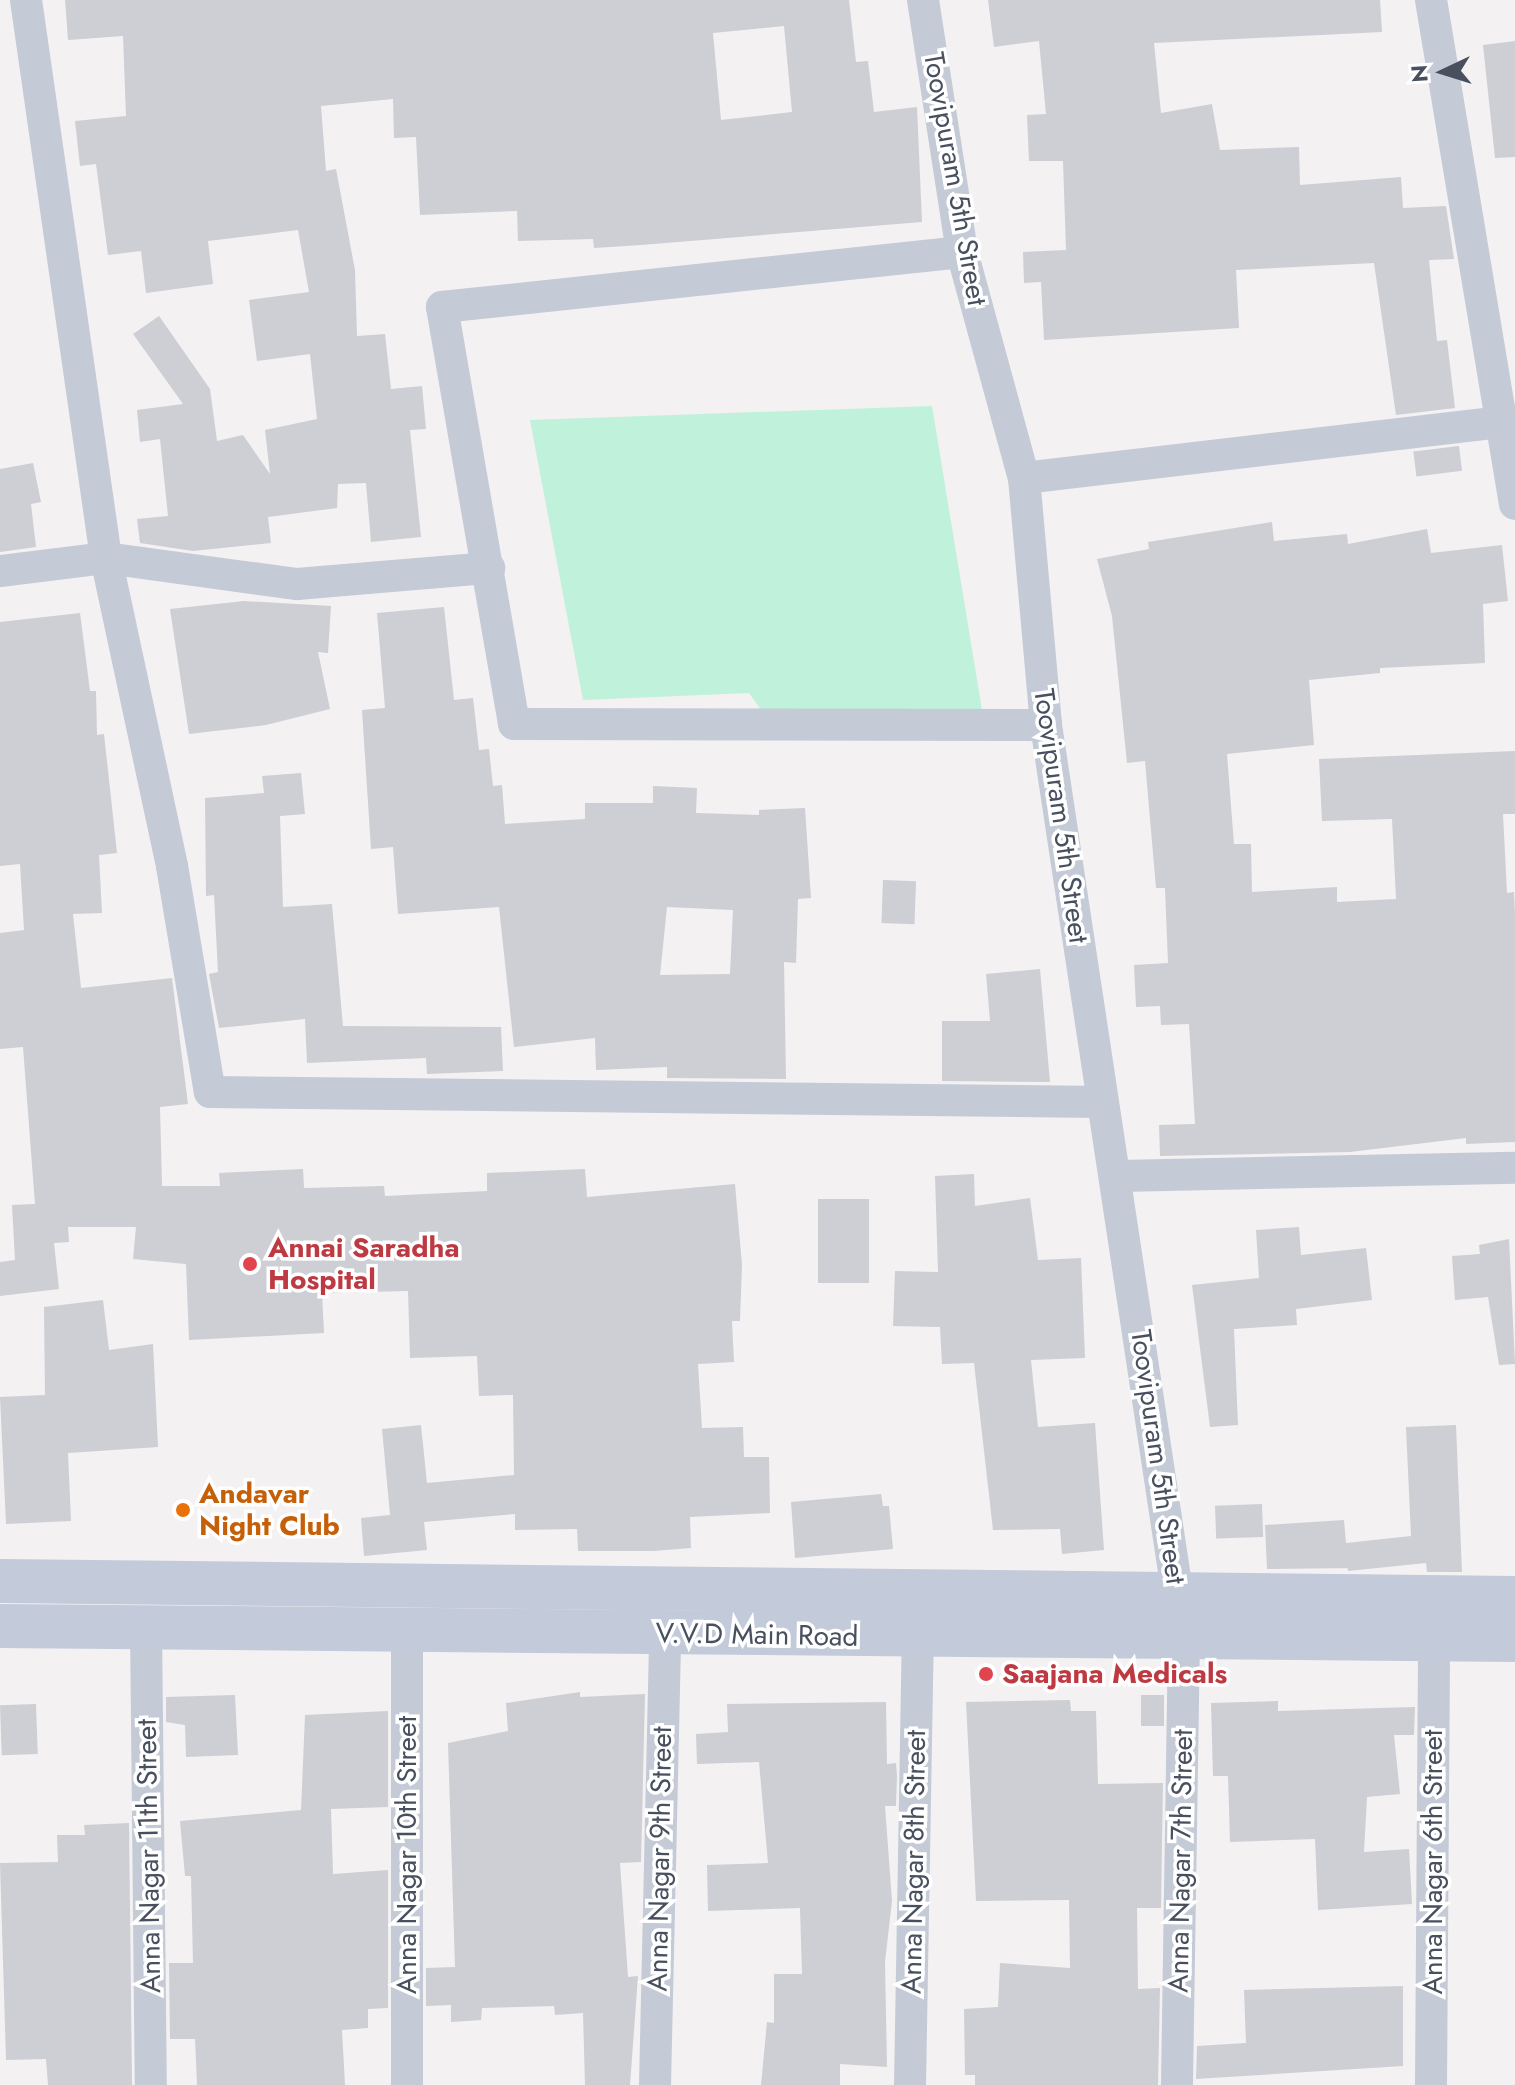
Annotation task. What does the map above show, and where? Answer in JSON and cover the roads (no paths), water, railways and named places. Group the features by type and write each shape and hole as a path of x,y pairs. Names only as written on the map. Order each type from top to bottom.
{"main road":[{"name":"V.V.D Main Road","path":"0,1581 1515,1598"},
{"name":"V.V.D Main Road","path":"0,1626 407,1625 918,1639 1184,1637 1515,1640"}],"street":[{"path":"26,0 106,558 172,866 210,1092 1102,1102"},
{"name":"Toovipuram 5th Street","path":"923,0 962,252 1024,478 1046,725 1102,1102 1119,1176 1184,1637"},
{"path":"1431,0 1509,421 1515,504"},
{"path":"962,252 442,307 514,724 1046,725"},
{"path":"1024,478 1509,421"},
{"path":"0,571 106,558 297,584 489,568"},
{"path":"1119,1176 1515,1168"},
{"name":"Anna Nagar 10th Street","path":"407,1625 407,2085"},
{"name":"Anna Nagar 11th Street","path":"146,1626 151,2085"},
{"name":"Anna Nagar 9th Street","path":"655,2085 665,1633"},
{"name":"Anna Nagar 7th Street","path":"1177,2085 1184,1637"},
{"name":"Anna Nagar 8th Street","path":"910,2085 918,1639"},
{"name":"Anna Nagar 6th Street","path":"1431,2085 1434,1639"}],"place":[{"name":"Annai Saradha Hospital","path":"250,1264"},
{"name":"Andavar Night Club","path":"183,1510"},
{"name":"Saajana Medicals","path":"986,1674"}]}
